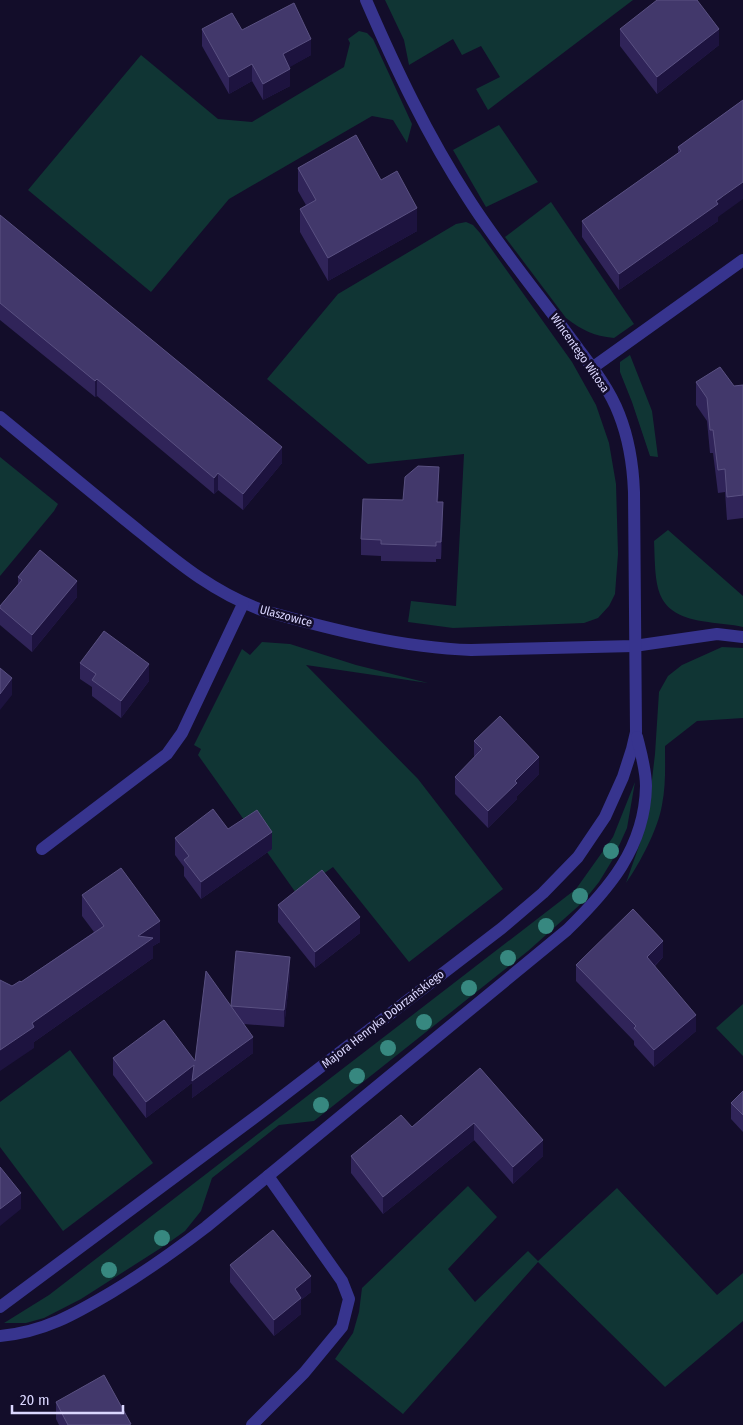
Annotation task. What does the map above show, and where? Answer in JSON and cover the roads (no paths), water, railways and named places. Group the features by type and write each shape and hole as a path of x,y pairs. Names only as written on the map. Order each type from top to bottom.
{"street":[{"name":"Wincentego Witosa","path":"366,0 407,92 440,152 497,243 560,322 610,394 619,414 633,471 634,646"},
{"path":"592,368 743,260"},
{"name":"Ulaszowice","path":"0,417 181,564 222,593 243,604 289,617 405,644 446,650 634,646"},
{"path":"42,849 167,754 182,733 243,604"},
{"path":"634,646 717,634 743,637"},
{"name":"Majora Henryka Dobrzańskiego","path":"0,1308 262,1112 502,928 543,893 578,857 605,817 623,777 632,749 636,732 634,646"},
{"path":"0,1336 29,1332 49,1326 144,1273 178,1249 567,930 598,899 622,866 634,845 642,815 646,786 645,772 636,732"},
{"path":"252,1425 304,1373 342,1327 349,1299 342,1281 268,1176"}]}
